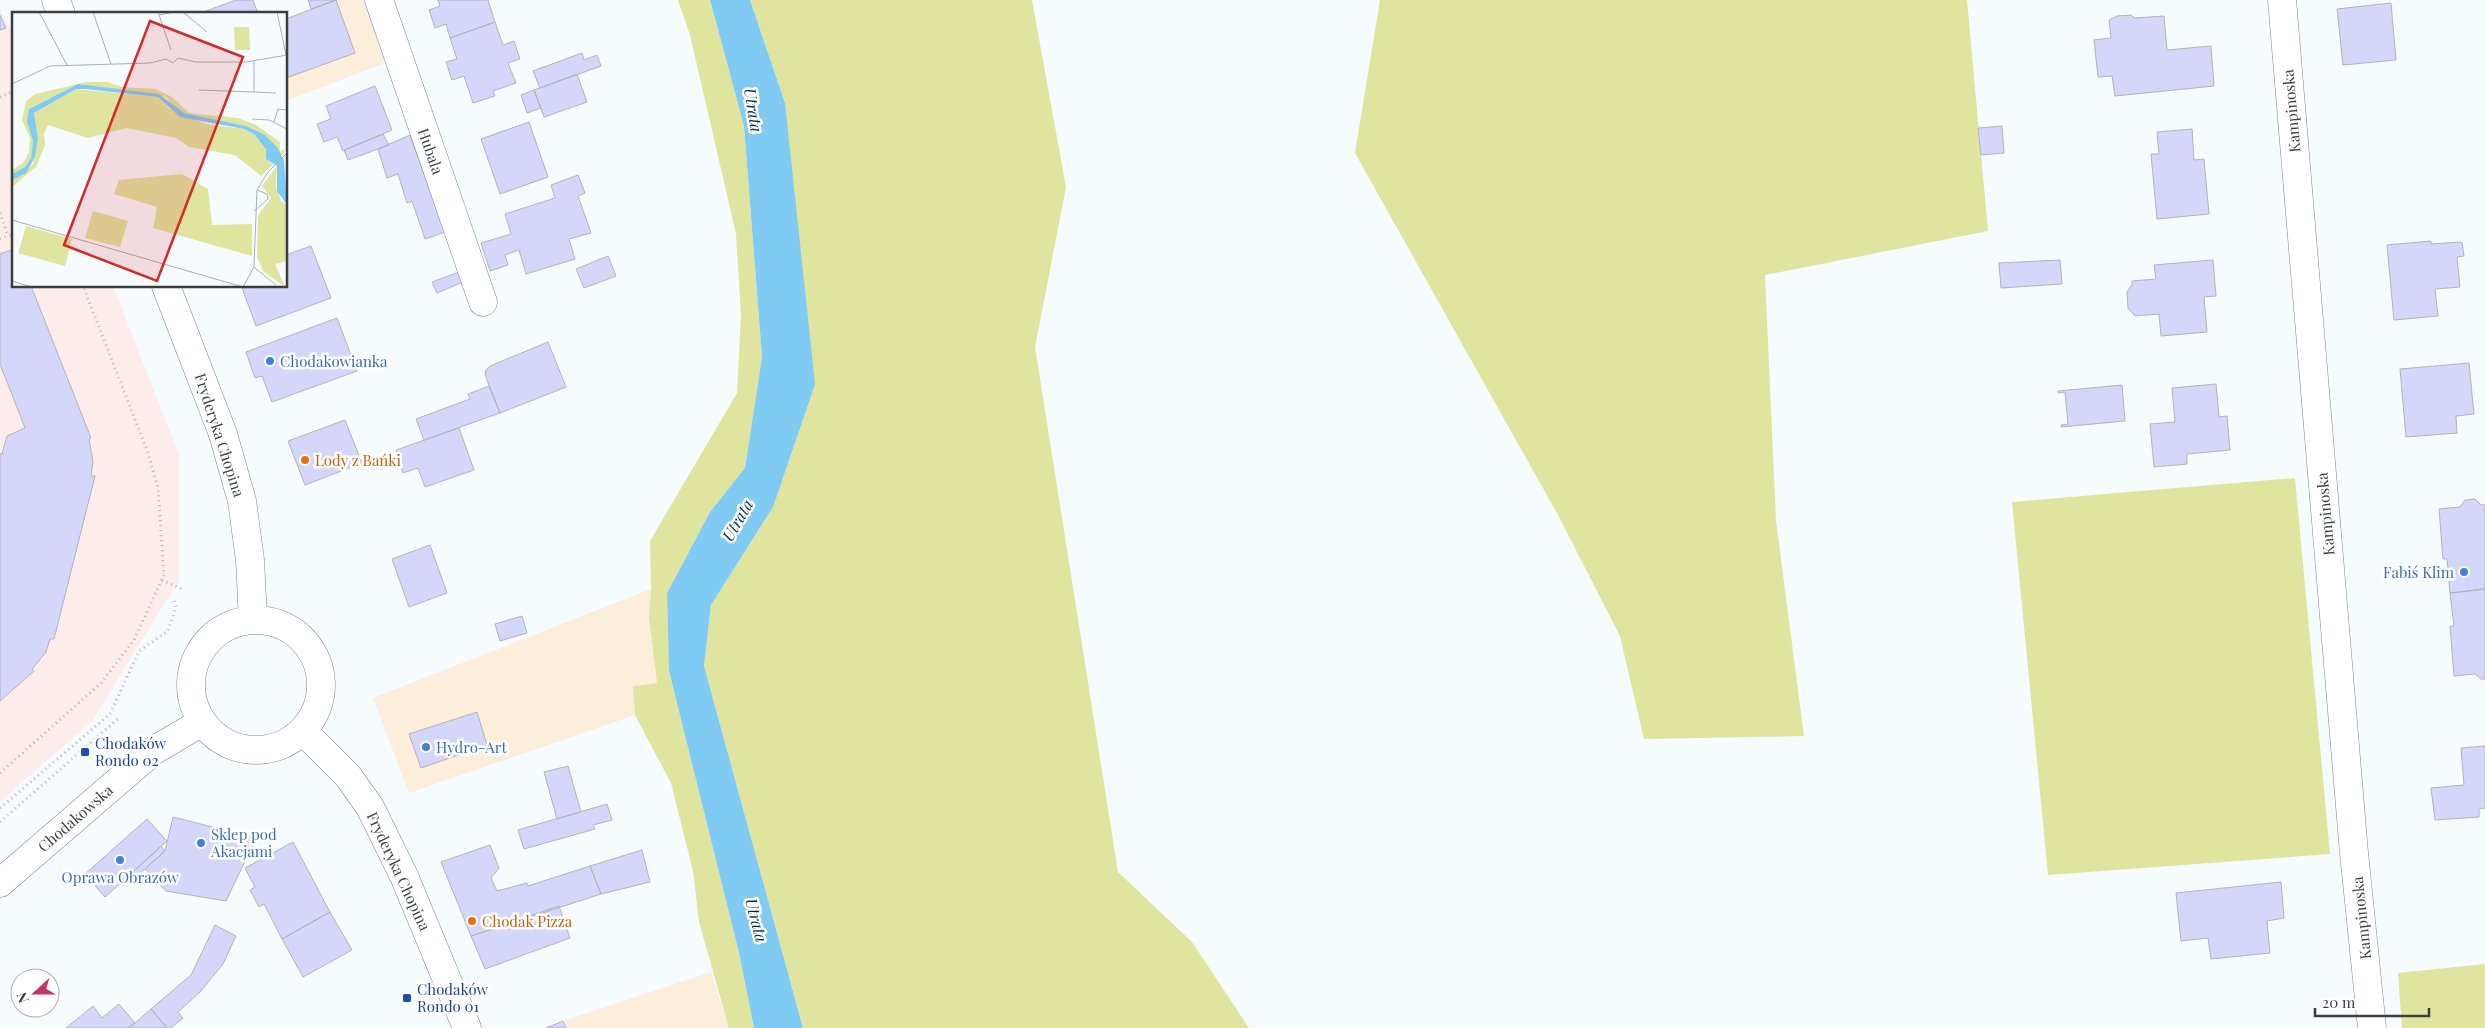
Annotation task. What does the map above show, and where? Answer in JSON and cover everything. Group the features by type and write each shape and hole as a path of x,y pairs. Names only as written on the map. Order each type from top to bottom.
{"main road":[{"path":"56,0 61,12"},
{"name":"Hubala","path":"379,0 483,302"},
{"name":"Kampinoska","path":"2282,0 2354,853 2372,1028"},
{"name":"Fryderyka Chopina","path":"167,288 223,434 242,501 250,560 253,620"},
{"path":"253,620 268,621 297,634 308,645 316,658 321,673 321,689 312,719 303,731 292,740 278,747 250,750 223,741 202,722 194,706 191,689 192,672 198,656 208,642 220,630 236,623 253,620"},
{"name":"Chodakowska","path":"0,883 153,751 202,722"},
{"name":"Fryderyka Chopina","path":"303,731 348,776 370,807 404,876 467,1028"}],"path":[{"path":"0,97 12,91"},
{"path":"0,214 8,235"},
{"path":"0,239 8,235 12,236"},
{"path":"0,773 100,683 134,640 162,580 164,552 158,488 148,453 85,288"},
{"path":"162,580 184,590"},
{"path":"0,808 110,714 138,651 168,631 176,606 174,602"},
{"path":"0,822 119,718"}],"shaded area":[{"path":"337,0 364,0 385,63 288,100 288,17"},
{"path":"0,8 12,32 12,288 114,288 179,455 179,580 92,721 0,802"},
{"path":"651,589 649,618 657,683 633,686 635,715 409,793 373,698"},
{"path":"711,972 729,1028 546,1028 563,1021"}],"green space":[{"path":"678,0 710,0 744,126 762,357 745,468 710,512 667,593 669,671 739,953 754,1028 729,1028 699,922 693,871 671,783 635,715 633,686 657,683 649,618 651,589 650,541 737,393 741,315 736,234 690,35"},
{"path":"750,0 1032,0 1066,187 1035,347 1118,872 1192,942 1249,1028 803,1028 704,666 711,605 773,507 785,103"},
{"path":"1380,0 1967,0 1988,231 1765,275 1776,521 1804,736 1644,739 1620,636 1558,515 1355,153"},
{"path":"2295,478 2330,854 2048,875 2012,502"},
{"path":"2485,964 2485,1028 2402,1028 2398,973"}],"water":[{"name":"Utrata","path":"710,0 750,0 785,103 815,384 773,507 711,605 704,666 803,1028 754,1028 739,953 669,671 667,593 710,512 745,468 762,357 744,126"}],"building":[{"path":"236,0 253,0 257,12 203,12"},
{"path":"308,0 337,0 311,9"},
{"path":"336,0 355,53 288,77 288,18"},
{"path":"438,0 488,0 495,22 450,38 446,24 435,28 429,10 440,6"},
{"path":"2391,3 2396,60 2343,65 2337,9"},
{"path":"0,15 6,28 0,30"},
{"path":"2131,15 2135,18 2164,16 2167,50 2211,46 2214,86 2115,96 2112,76 2098,77 2094,40 2111,38 2109,20 2117,16"},
{"path":"495,22 503,45 514,41 520,59 508,63 516,83 493,91 495,96 473,103 464,76 452,80 446,62 457,59 450,38"},
{"path":"582,53 584,60 597,55 601,66 540,88 533,71"},
{"path":"577,74 587,102 544,117 534,90"},
{"path":"375,86 392,130 343,151 337,137 324,142 317,124 331,119 326,106"},
{"path":"534,90 541,108 527,113 521,95"},
{"path":"529,122 548,177 500,194 481,139"},
{"path":"2002,126 2004,153 1981,155 1978,128"},
{"path":"2192,129 2194,160 2204,159 2209,214 2157,219 2151,154 2159,154 2157,132"},
{"path":"383,134 389,145 348,160 344,150"},
{"path":"410,135 445,232 425,239 412,201 407,203 398,174 387,178 378,149"},
{"path":"578,175 585,193 578,196 591,233 569,239 575,259 526,274 519,250 505,255 508,265 490,271 481,243 511,234 505,214 555,198 551,185"},
{"path":"2431,241 2431,244 2462,242 2464,256 2457,257 2460,287 2435,289 2438,316 2394,320 2387,245"},
{"path":"311,246 331,298 256,326 242,288 288,288 288,254"},
{"path":"12,250 12,288 32,288 91,438 89,439 93,462 91,476 95,476 54,639 50,639 46,652 32,669 34,671 0,701 0,454 2,454 7,436 25,428 0,364 0,254"},
{"path":"608,256 616,276 584,288 576,269"},
{"path":"2060,260 2062,284 2001,288 1999,263"},
{"path":"2213,260 2216,296 2204,297 2207,332 2161,336 2159,314 2135,316 2128,308 2127,292 2132,285 2132,281 2156,279 2154,265"},
{"path":"459,272 463,282 437,293 432,282"},
{"path":"337,318 357,371 272,402 262,376 255,378 246,352"},
{"path":"548,342 566,387 500,413 485,375 486,370 490,366"},
{"path":"2469,363 2474,414 2456,416 2457,433 2406,437 2400,369"},
{"path":"2216,384 2219,417 2227,416 2230,450 2187,454 2187,464 2154,467 2150,424 2175,422 2172,388"},
{"path":"2122,385 2125,421 2061,427 2061,425 2068,424 2065,392 2058,393 2058,391"},
{"path":"489,386 500,413 424,440 416,419 470,399 468,394"},
{"path":"345,420 362,463 305,485 288,441"},
{"path":"459,428 474,470 425,487 418,468 403,473 396,450"},
{"path":"2475,499 2481,505 2485,505 2485,589 2450,593 2447,559 2443,559 2439,509 2460,507 2465,500"},
{"path":"430,545 447,593 409,607 392,559"},
{"path":"2485,589 2485,679 2481,679 2475,674 2454,676 2450,626 2454,626 2450,593"},
{"path":"522,616 527,633 500,641 495,624"},
{"path":"477,712 487,745 421,768 409,734"},
{"path":"2485,746 2485,808 2479,809 2479,817 2435,820 2431,788 2464,785 2461,748"},
{"path":"568,766 581,812 557,819 544,772"},
{"path":"607,804 612,820 593,825 595,829 524,849 518,830"},
{"path":"173,817 256,838 226,901 166,891 145,869 165,851"},
{"path":"147,819 167,841 105,897 85,874"},
{"path":"293,842 330,912 282,939 264,904 259,907 250,890 255,887 245,868"},
{"path":"490,845 499,868 491,878 497,891 527,883 528,886 590,866 601,894 471,936 441,862"},
{"path":"161,846 165,851 134,879 131,874"},
{"path":"642,850 650,882 601,894 590,866"},
{"path":"2281,882 2284,918 2267,921 2270,953 2211,959 2208,938 2181,941 2176,893"},
{"path":"559,906 570,938 485,969 471,936"},
{"path":"330,912 352,950 303,977 282,939"},
{"path":"215,925 236,936 223,964 200,992 178,1012 183,1018 171,1028 167,1028 151,1009 191,975"},
{"path":"119,1004 135,1023 128,1028 66,1028 93,1006 102,1018"},
{"path":"151,1009 167,1028 128,1028 135,1023"},
{"path":"563,1021 566,1028 546,1028"}],"place":[{"name":"Chodakowianka","path":"270,361"},
{"name":"Lody z Bańki","path":"305,460"},
{"name":"Fabiś Klim","path":"2464,572"},
{"name":"Hydro-Art","path":"426,747"},
{"name":"Chodaków Rondo 02","path":"85,752"},
{"name":"Sklep pod Akacjami","path":"201,843"},
{"name":"Oprawa Obrazów","path":"120,860"},
{"name":"Chodak Pizza","path":"472,921"},
{"name":"Chodaków Rondo 01","path":"407,998"}]}
